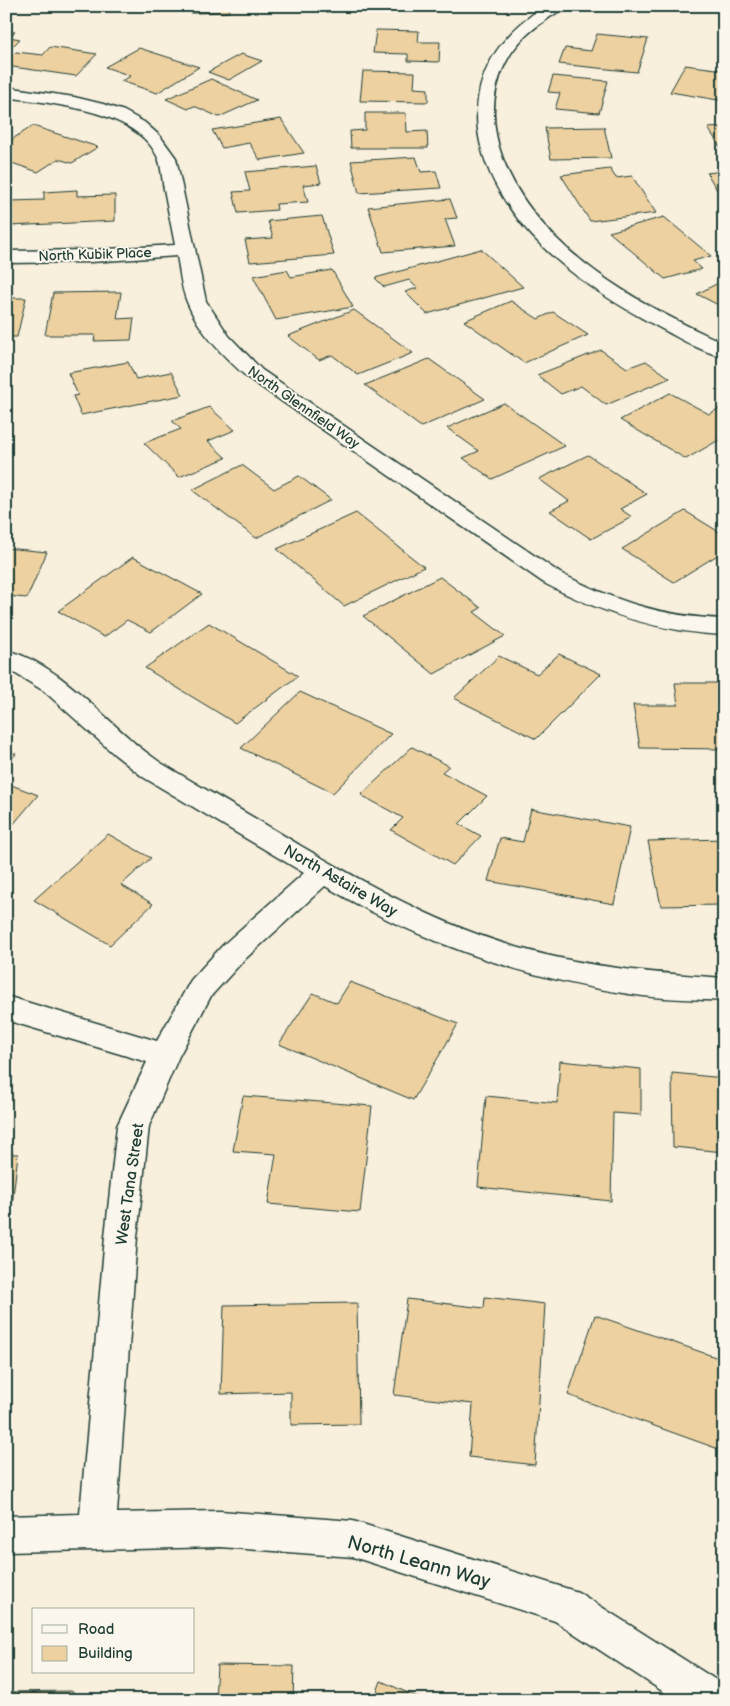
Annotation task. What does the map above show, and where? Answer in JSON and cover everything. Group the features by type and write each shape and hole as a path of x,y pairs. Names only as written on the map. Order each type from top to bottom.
{"street":[{"path":"556,6 522,29 504,52 491,76 485,102 485,130 492,160 507,190 529,220 559,251 597,281 643,311 696,339 724,351"},
{"name":"North Glennfield Way","path":"6,92 103,109 127,118 146,129 160,143 167,158 184,250 196,301 205,320 235,357 263,379 552,578 587,597 628,613 673,624 724,627"},
{"name":"North Kubik Place","path":"6,257 91,256 184,250"},
{"name":"North Astaire Way","path":"6,658 24,666 57,686 120,745 152,770 366,897 412,921 517,959 573,973 630,983 724,990"},
{"name":"West Tana Street","path":"97,1532 120,1237 133,1126 165,1055 201,988 233,953 323,872"},
{"path":"6,1008 165,1055"},
{"name":"North Leann Way","path":"6,1534 220,1529 353,1539 564,1605 710,1700"}],"building":[{"path":"191,6 229,6 229,12 191,13"},
{"path":"376,30 419,31 418,42 440,42 439,62 408,61 408,54 373,53"},
{"path":"6,31 15,32 9,37 20,39 6,53"},
{"path":"597,34 648,39 637,72 559,64 565,48 591,51"},
{"path":"50,47 97,54 76,76 6,66 6,62 16,52 43,55"},
{"path":"139,48 199,67 157,93 121,81 131,76 105,67"},
{"path":"241,54 262,61 229,80 208,72"},
{"path":"685,65 724,70 724,101 670,92"},
{"path":"363,71 415,72 414,88 428,89 428,102 360,101"},
{"path":"553,76 608,81 599,113 555,109 560,93 548,92"},
{"path":"211,79 257,100 219,117 194,106 188,109 166,99"},
{"path":"365,113 406,113 407,132 427,131 428,148 351,148 350,131 365,130"},
{"path":"281,119 304,153 260,160 249,143 222,148 212,130"},
{"path":"33,126 98,147 72,163 58,159 38,172 6,161 6,143"},
{"path":"604,127 611,158 551,159 545,128"},
{"path":"724,127 724,153 708,128"},
{"path":"416,157 421,172 436,171 441,188 359,193 351,161"},
{"path":"316,166 321,183 303,185 308,202 276,204 277,210 238,213 233,192 250,191 245,172"},
{"path":"610,169 616,178 632,176 656,213 590,221 561,175"},
{"path":"724,171 724,202 707,173"},
{"path":"77,190 77,196 115,195 115,221 8,226 10,201 44,200 44,192"},
{"path":"450,199 457,218 445,219 455,246 383,252 368,207"},
{"path":"322,216 334,255 250,262 245,240 273,238 268,221"},
{"path":"664,217 711,256 693,261 702,269 665,279 609,232"},
{"path":"481,249 523,287 427,314 405,292 417,288 409,280 384,287 375,278"},
{"path":"287,270 291,277 332,270 353,307 276,320 253,276"},
{"path":"724,280 724,308 697,294"},
{"path":"121,292 117,319 134,318 131,340 94,341 95,335 45,335 53,293"},
{"path":"6,298 26,298 17,337 6,337"},
{"path":"511,301 538,319 553,312 588,335 524,363 464,321"},
{"path":"354,310 413,353 358,375 332,355 319,360 288,336"},
{"path":"601,350 627,368 646,361 670,378 606,405 581,386 561,394 537,375"},
{"path":"429,359 485,399 421,427 365,385"},
{"path":"128,362 136,379 171,372 183,395 81,415 73,396 78,395 68,373"},
{"path":"670,393 709,414 724,406 724,437 686,459 620,420"},
{"path":"504,403 565,446 492,479 463,458 479,451 447,428"},
{"path":"209,407 235,430 208,441 226,458 179,477 144,443 181,429 172,421"},
{"path":"588,455 647,494 620,509 632,517 591,539 550,511 569,501 539,479"},
{"path":"242,465 274,489 299,476 331,500 256,538 192,490"},
{"path":"685,511 724,535 724,551 674,582 622,549"},
{"path":"356,513 424,567 344,606 277,549"},
{"path":"6,548 47,552 27,598 6,596"},
{"path":"133,557 202,594 151,632 127,620 104,637 58,611"},
{"path":"440,577 481,608 474,612 505,636 434,674 363,616"},
{"path":"209,623 298,676 235,723 145,668"},
{"path":"559,654 601,674 536,739 454,698 499,656 537,674"},
{"path":"675,683 724,683 724,749 640,748 633,705 678,705"},
{"path":"300,692 391,734 333,793 241,748"},
{"path":"412,747 449,766 442,772 487,796 459,824 481,836 453,865 391,830 403,818 361,795"},
{"path":"6,750 16,754 6,765"},
{"path":"6,783 38,795 6,833"},
{"path":"531,809 630,827 614,904 488,881 500,838 523,842"},
{"path":"108,834 151,858 121,885 153,904 110,945 34,900"},
{"path":"724,839 724,912 722,905 661,906 648,841"},
{"path":"350,982 458,1024 413,1100 279,1044 313,993 337,1003"},
{"path":"560,1061 641,1069 641,1115 613,1113 611,1201 478,1187 486,1096 557,1103"},
{"path":"672,1073 724,1078 724,1152 673,1147"},
{"path":"243,1096 372,1106 360,1212 268,1204 276,1154 233,1151"},
{"path":"6,1154 18,1154 11,1214 6,1214"},
{"path":"485,1297 545,1304 535,1465 469,1457 473,1404 394,1395 407,1299 484,1308"},
{"path":"357,1303 359,1424 291,1425 291,1392 221,1394 224,1305"},
{"path":"595,1315 724,1360 724,1451 568,1395"},
{"path":"217,1665 294,1666 293,1700 215,1700"},
{"path":"381,1681 424,1700 374,1700"},
{"path":"73,1691 73,1700 6,1700 6,1692"}]}
